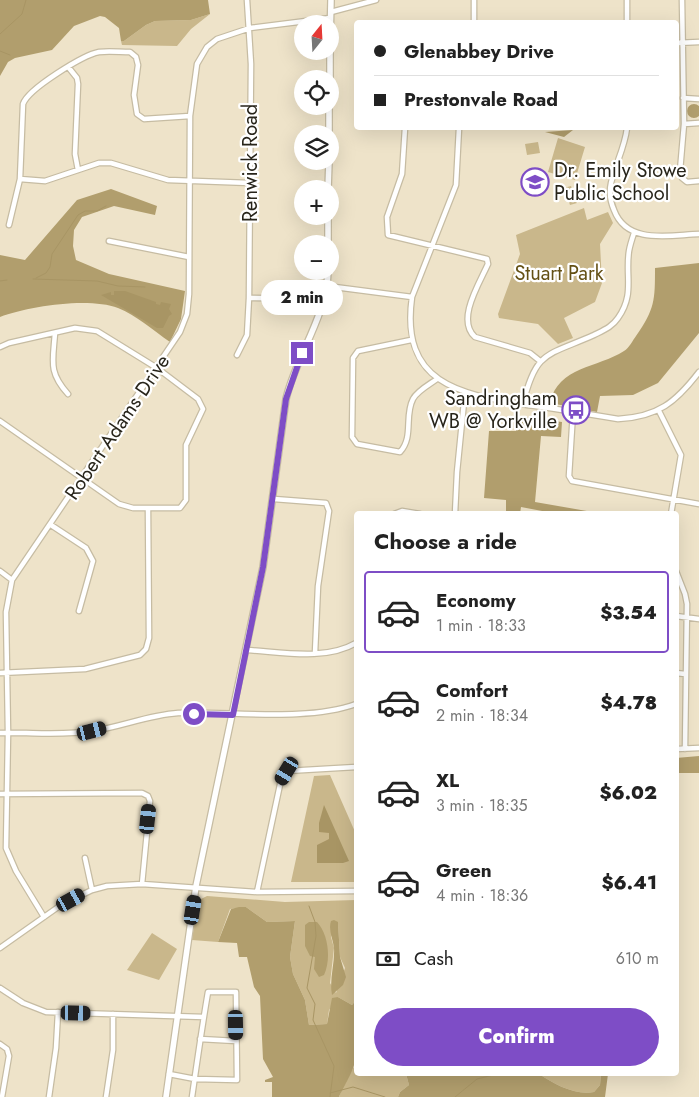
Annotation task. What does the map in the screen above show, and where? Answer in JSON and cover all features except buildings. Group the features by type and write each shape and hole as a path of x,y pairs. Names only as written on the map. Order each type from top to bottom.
{"street":[{"name":"Renwick Road","path":"237,355 247,335 249,298 250,28 247,0"},
{"path":"330,15 331,0"},
{"name":"Robert Adams Drive","path":"330,15 376,0"},
{"path":"474,0 474,20"},
{"path":"627,0 627,20"},
{"path":"682,0 684,124 682,178 687,182 699,181"},
{"name":"Robert Adams Drive","path":"44,917 16,871 6,848 8,673 6,612 12,580 25,558 51,525 157,368 180,332 187,314 190,116 197,64 207,47 217,39 250,28 294,21"},
{"path":"679,42 699,42"},
{"path":"9,225 20,179 22,104 25,98 39,85 97,52 130,52 136,57 138,65 134,95 137,114 144,118 190,116"},
{"path":"69,68 77,78 78,84 75,154 78,170"},
{"path":"683,98 699,99"},
{"path":"684,124 699,123"},
{"path":"405,130 402,174 387,217 388,235 487,259 488,264 469,310 466,322 469,331 475,337 530,353 540,361"},
{"path":"459,130 457,182 412,297 410,314 411,340 421,361 437,379 465,392 522,404 618,419 632,418 659,411 673,402 699,372"},
{"path":"626,130 610,191 616,215 634,233 660,236 699,234"},
{"path":"20,179 45,181 99,163 111,163 181,182 189,180 250,183"},
{"path":"522,404 529,380 540,361 551,353 608,328 620,315 630,285 628,252 634,233"},
{"path":"109,242 189,257"},
{"path":"166,1097 196,886 247,650 274,499 289,386 324,299 327,280"},
{"path":"327,286 412,297"},
{"path":"249,298 324,299"},
{"path":"0,347 9,343 75,328 98,331 157,368 198,399 203,409 186,445 186,500 180,508 148,509 133,508 120,504 84,477 0,421"},
{"path":"55,333 52,369 57,381 68,394"},
{"path":"411,340 358,352 353,358 352,437 357,444 400,452 406,445 408,411 414,397 437,379"},
{"path":"455,511 465,392"},
{"path":"659,411 681,455 670,511"},
{"path":"573,412 570,476 572,481 699,504"},
{"path":"274,499 326,503 329,511 318,586 315,653"},
{"path":"0,673 85,669 140,655 146,650 149,638 148,509"},
{"path":"51,525 86,548 93,561 79,610"},
{"path":"0,571 12,580"},
{"path":"679,579 685,594 686,618 685,749"},
{"path":"679,617 699,619"},
{"path":"247,650 315,653 343,650 354,644"},
{"path":"679,673 685,674"},
{"path":"0,733 92,731 155,716 178,713 233,715 341,710 354,705"},
{"path":"679,750 699,748"},
{"path":"257,892 281,780 287,771 354,767"},
{"path":"0,794 142,793 148,796 150,801 142,884"},
{"path":"0,848 6,848"},
{"path":"85,858 92,890"},
{"path":"0,948 61,905 92,890 107,886 142,884 196,886 257,892 354,891"},
{"path":"0,988 32,1008 58,1012 204,1018"},
{"path":"169,1074 195,1079 237,1080 236,992 208,992 200,1039 195,1079 192,1097"},
{"path":"49,1097 56,1048 58,1012"},
{"path":"106,1097 113,1050 113,1014"},
{"path":"200,1039 236,1041"},
{"path":"0,1044 7,1049 9,1056 2,1094"}],"green space":[{"path":"210,14 191,29 177,46 122,45 121,41 124,41 146,25 155,21 191,20"},
{"path":"558,138 585,147 575,180 548,172"},
{"path":"538,142 540,153 527,155 525,144"},
{"path":"571,186 577,203 570,205 564,188"},
{"name":"Stuart Park","path":"584,208 587,220 608,212 613,223 600,244 602,283 595,302 564,318 573,338 558,344 538,324 499,318 498,314 520,254 516,235"},
{"path":"330,775 354,829 354,882 291,882 314,776"},
{"path":"207,896 285,902 354,900 354,1002 352,1005 338,997 329,1010 327,1024 309,1025 305,1000 293,974 290,957 295,921 267,922 246,907 230,909 218,942 192,940 197,901","holes":["338,923 340,957 345,968 336,993 330,983 334,948 331,937"]},
{"path":"152,933 177,949 159,980 127,970"},
{"path":"354,1067 354,1076 407,1076 409,1085 400,1092 398,1097 339,1097 345,1080"},
{"path":"542,1076 601,1076 600,1085 594,1092 587,1093 573,1091"}],"shaded area":[{"path":"0,0 208,0 210,14 191,20 155,21 146,25 124,41 121,41 119,28 105,17 100,16 74,26 52,50 15,58 8,62 0,76"},
{"path":"694,104 699,106 699,116 694,118 689,116 687,111 689,106"},
{"path":"573,130 564,137 545,132"},
{"path":"111,189 157,206 155,215 114,206 82,217 74,230 73,246 76,260 109,274 185,291 181,319 170,342 131,315 118,308 106,305 91,303 59,304 27,309 0,317 0,255 25,260 77,200"},
{"path":"699,263 699,333 658,383 633,395 600,396 597,412 550,403 554,391 570,375 614,357 629,346 642,327 653,304 655,268"},
{"path":"114,291 125,291 160,305 161,302 171,304 169,309 172,314 163,328 157,328 101,295 111,292 111,295 114,295"},
{"path":"516,416 562,422 561,437 541,436 535,502 587,511 542,511 521,507 520,511 506,511 506,500 484,498 489,431 516,431"},
{"path":"699,756 699,773 679,773 679,758"},
{"path":"324,805 349,861 343,863 317,863 317,845 329,839 329,833 319,832 319,823"},
{"path":"246,907 267,922 295,921 290,957 293,974 305,1000 309,1025 327,1024 332,998 338,997 352,1005 354,1002 354,1065 339,1097 272,1097 272,1082 265,1082 265,1080 273,1077 263,1059 260,996 254,987 247,957 239,957 237,943 218,942 231,909"},
{"path":"331,921 338,922 340,957 346,977 343,985 332,995 331,983 334,948 330,928"},
{"path":"309,922 317,922 321,927 328,948 326,969 324,975 319,977 314,969 315,957 310,956 305,946 305,925"},
{"path":"407,1076 542,1076 565,1088 587,1093 594,1092 600,1085 601,1076 608,1076 605,1097 398,1097 400,1092 409,1085"}],"waterway":[{"path":"0,34 22,14 26,0"},
{"path":"0,51 10,55"},
{"path":"36,278 46,273 50,267 52,254 78,215 85,211 97,211 106,206"},
{"path":"33,279 97,281 118,286 145,287"},
{"path":"0,281 7,280"},
{"path":"309,906 315,922 316,936 307,988 315,1004 313,1020 334,1066 330,1097"},
{"path":"455,1097 477,1079 489,1076"},
{"path":"330,1093 353,1087 385,1097"}],"place":[{"name":"Dr. Emily Stowe Public School","path":"535,182"},
{"name":"Sandringham WB @ Yorkville","path":"576,410"}],"route":[{"path":"194,714 233,715 263,567 278,469 286,399 292,377 302,353"}]}
